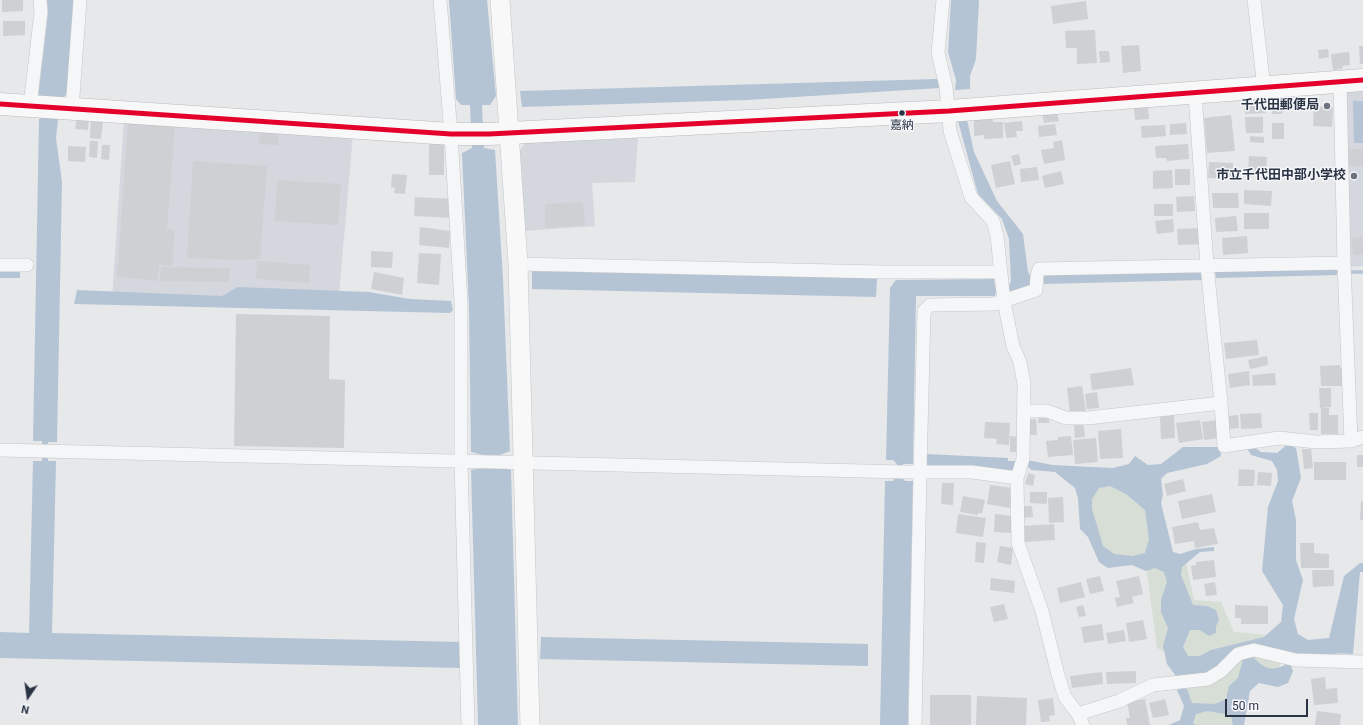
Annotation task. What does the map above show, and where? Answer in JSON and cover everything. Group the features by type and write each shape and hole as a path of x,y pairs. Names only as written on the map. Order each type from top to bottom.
{"highway":[{"path":"0,104 479,134 949,112 1363,80"}],"street":[{"path":"40,0 51,107"},
{"path":"51,107 80,0"},
{"path":"440,0 518,264 530,725"},
{"path":"468,725 462,462 461,302 479,134 500,0"},
{"path":"942,0 938,53 946,87 950,131 971,197 993,221 997,236 1002,288 1013,346 1020,362 1024,384 1018,543 1042,610 1058,675 1065,696 1080,720 1153,686 1208,679 1221,671 1238,654 1254,650 1290,659 1363,662"},
{"path":"1254,0 1264,88"},
{"path":"1195,94 1207,266 1222,403 1224,446 1279,438 1316,442 1357,439 1344,263 1340,81"},
{"path":"518,264 882,272 1002,288 1036,290 1036,276 1039,269 1344,263"},
{"path":"0,265 27,265"},
{"path":"915,725 924,311 930,305 994,304 1002,288"},
{"path":"1024,412 1047,411 1066,418 1088,418 1222,403"},
{"path":"0,450 899,472 972,472 1020,469"}],"shaded area":[{"name":"市立千代田中部小学校","path":"1363,86 1363,266 1347,267 1344,87"},
{"path":"124,118 353,134 338,307 112,299"},
{"path":"638,138 635,182 592,183 595,226 523,231 519,152 525,143"},
{"path":"1154,470 1169,557 1185,558 1194,600 1221,602 1234,632 1282,636 1278,684 1243,678 1239,725 1185,724 1184,661 1157,648 1146,564 1100,553 1077,471"}],"water":[{"path":"47,0 77,0 69,85 66,95 59,100 55,118 58,119 56,138 62,182 57,442 48,442 48,461 56,461 52,633 462,642 461,668 0,658 0,632 29,633 33,461 42,461 42,441 33,441 39,119 44,117 38,98 48,13"},
{"path":"449,0 487,0 496,96 490,105 482,105 484,148 495,150 503,279 510,451 500,455 499,467 511,470 518,725 478,725 471,470 483,468 483,455 471,452 469,308 462,153 472,148 470,105 461,105 456,99"},
{"path":"951,0 979,0 976,59 970,76 970,89 955,90 956,80 948,52"},
{"path":"937,79 941,85 940,88 747,100 522,107 520,91"},
{"path":"1353,101 1363,101 1363,143 1354,143"},
{"path":"967,120 974,152 997,201 1023,234 1028,272 1033,280 1030,287 1015,292 996,292 995,296 916,296 913,464 903,464 902,477 905,481 913,481 908,725 880,725 885,481 893,481 896,477 897,464 893,460 886,460 890,288 896,280 994,279 995,287 1009,286 1011,281 1009,239 1002,219 978,194 958,121"},
{"path":"1337,269 1337,275 1216,278 1215,272"},
{"path":"0,271 20,272 20,278 0,278"},
{"path":"532,271 877,278 876,297 532,289"},
{"path":"1202,271 1202,280 1044,284 1043,275"},
{"path":"238,287 369,292 410,299 451,301 453,310 450,313 74,304 77,290 222,296"},
{"path":"1288,444 1296,448 1301,478 1292,501 1296,520 1296,560 1303,580 1294,619 1298,634 1308,640 1329,638 1344,576 1360,563 1363,563 1363,572 1360,572 1353,654 1294,657 1291,666 1293,671 1288,683 1278,687 1259,683 1250,691 1244,725 1233,725 1231,715 1207,711 1196,714 1193,723 1195,725 1169,725 1180,720 1184,706 1177,690 1182,688 1187,689 1192,703 1215,704 1226,699 1229,686 1238,678 1243,659 1253,657 1268,668 1275,668 1285,665 1288,655 1262,647 1245,645 1234,650 1209,674 1178,679 1167,664 1163,646 1168,628 1161,612 1161,600 1167,582 1164,572 1155,568 1146,571 1132,565 1108,568 1099,562 1088,537 1080,529 1078,498 1075,488 1055,472 1032,470 1028,467 1017,467 1012,472 931,467 926,465 926,454 1008,458 1008,461 1032,461 1052,465 1113,468 1129,464 1135,456 1148,465 1161,464 1183,447 1220,447 1221,456 1207,464 1167,473 1161,479 1163,495 1161,503 1173,552 1180,554 1196,549 1214,547 1214,551 1200,552 1182,567 1181,575 1193,605 1207,606 1216,610 1219,620 1216,626 1216,633 1209,636 1200,630 1190,630 1183,647 1188,656 1200,656 1211,650 1264,637 1281,622 1283,605 1262,571 1268,507 1278,481 1277,470 1272,461 1251,455 1247,448 1252,446 1261,452 1277,453","holes":["1110,486 1126,494 1145,510 1149,539 1145,553 1132,556 1114,554 1103,546 1092,509 1092,499 1099,488"]},
{"path":"541,637 868,644 868,666 540,659"}],"building":[{"path":"2,0 23,0 23,11 2,12"},
{"path":"1086,1 1088,19 1053,24 1051,6"},
{"path":"3,21 25,21 25,35 3,36"},
{"path":"1095,30 1097,63 1077,64 1077,48 1066,48 1065,31"},
{"path":"1139,45 1141,71 1123,73 1121,46"},
{"path":"1359,46 1363,46 1363,64 1360,64"},
{"path":"1328,49 1329,57 1319,59 1318,50"},
{"path":"1099,51 1109,51 1110,62 1100,63"},
{"path":"1349,52 1350,65 1342,66 1343,69 1333,70 1331,54"},
{"path":"1265,96 1266,113 1245,114 1244,97"},
{"path":"1273,100 1283,100 1282,114 1272,114"},
{"path":"1314,106 1333,107 1332,127 1313,126"},
{"path":"1148,107 1149,119 1135,120 1134,108"},
{"path":"1056,110 1059,121 1044,123 1042,113"},
{"path":"1231,115 1235,151 1207,153 1204,118"},
{"path":"77,117 89,118 88,130 75,129"},
{"path":"992,117 993,122 1003,122 1003,138 984,139 984,135 974,136 974,118"},
{"path":"1245,117 1263,117 1263,133 1246,133"},
{"path":"91,119 103,121 101,139 90,138"},
{"path":"128,121 175,125 167,229 175,230 172,266 159,265 157,281 117,277"},
{"path":"1022,121 1023,131 1016,131 1017,137 1006,138 1004,123"},
{"path":"1186,123 1187,134 1170,135 1170,124"},
{"path":"1272,123 1284,123 1284,139 1272,139"},
{"path":"1055,124 1057,135 1039,137 1038,126"},
{"path":"1165,125 1166,136 1142,138 1141,126"},
{"path":"260,131 278,132 278,145 259,144"},
{"path":"1250,136 1264,137 1264,143 1250,142"},
{"path":"1062,140 1065,160 1044,164 1041,150 1054,148 1053,142"},
{"path":"90,141 98,141 97,158 89,157"},
{"path":"429,142 444,143 444,175 429,175"},
{"path":"1188,144 1189,159 1167,161 1166,158 1156,158 1155,146"},
{"path":"102,145 110,145 109,160 101,159"},
{"path":"68,146 86,147 85,162 68,161"},
{"path":"1347,149 1363,149 1363,166 1347,166"},
{"path":"1019,154 1021,164 1014,166 1011,156"},
{"path":"1249,156 1267,157 1266,173 1248,172"},
{"path":"193,161 267,166 260,259 234,260 187,258"},
{"path":"1010,161 1015,184 996,188 991,165"},
{"path":"1209,162 1233,163 1233,179 1208,178"},
{"path":"1037,167 1039,180 1021,182 1020,169"},
{"path":"1175,169 1190,169 1190,185 1175,185"},
{"path":"1172,170 1173,188 1153,189 1153,171"},
{"path":"1061,171 1064,184 1045,188 1042,176"},
{"path":"392,174 407,175 405,194 394,193 395,188 391,187"},
{"path":"277,180 341,184 338,225 275,221"},
{"path":"1244,190 1272,191 1271,206 1244,204"},
{"path":"1212,193 1238,193 1239,208 1213,208"},
{"path":"1194,196 1195,211 1177,212 1176,197"},
{"path":"415,197 452,199 451,218 414,216"},
{"path":"583,202 585,225 545,228 545,204"},
{"path":"1154,204 1173,204 1173,216 1154,216"},
{"path":"1244,213 1269,213 1269,229 1244,229"},
{"path":"1236,216 1238,231 1216,232 1215,218"},
{"path":"1173,219 1174,232 1157,234 1155,221"},
{"path":"420,227 450,231 449,248 419,245"},
{"path":"1202,228 1203,244 1178,245 1177,229"},
{"path":"1247,236 1248,253 1223,255 1222,238"},
{"path":"1362,237 1363,254 1353,255 1352,238"},
{"path":"371,251 393,252 392,268 371,267"},
{"path":"419,253 441,254 439,285 417,283"},
{"path":"257,261 310,265 309,283 256,279"},
{"path":"161,267 230,268 229,282 160,281"},
{"path":"374,272 404,278 402,295 371,289"},
{"path":"236,314 330,316 329,379 345,380 344,448 234,446"},
{"path":"1257,340 1259,355 1226,359 1224,343"},
{"path":"1267,356 1268,365 1250,369 1248,360"},
{"path":"1340,365 1340,368 1344,368 1344,386 1321,386 1320,366"},
{"path":"1131,368 1134,385 1092,390 1090,374"},
{"path":"1249,371 1250,385 1230,388 1228,374"},
{"path":"1275,373 1276,385 1253,386 1252,375"},
{"path":"1082,386 1086,411 1070,413 1067,388"},
{"path":"1319,388 1331,388 1331,407 1320,408"},
{"path":"1097,392 1099,408 1087,409 1085,394"},
{"path":"1321,408 1329,408 1329,415 1338,415 1338,434 1321,434"},
{"path":"1261,413 1262,428 1241,429 1240,414"},
{"path":"1309,413 1318,413 1318,430 1310,430"},
{"path":"1039,414 1049,414 1049,423 1038,423"},
{"path":"1160,415 1174,415 1175,438 1161,439"},
{"path":"1238,415 1239,428 1228,429 1227,416"},
{"path":"1036,419 1037,435 1028,435 1027,420"},
{"path":"1200,420 1203,439 1179,443 1176,423"},
{"path":"1218,420 1220,438 1204,440 1202,422"},
{"path":"985,422 1010,423 1009,445 996,444 997,439 984,438"},
{"path":"1083,422 1085,437 1075,438 1074,423"},
{"path":"1121,429 1123,458 1100,459 1098,431"},
{"path":"1010,436 1020,437 1020,452 1010,452"},
{"path":"1071,436 1073,455 1048,457 1046,441 1058,440 1058,437"},
{"path":"1096,438 1098,462 1075,464 1073,440"},
{"path":"1302,449 1311,449 1313,468 1304,469"},
{"path":"1357,455 1363,455 1363,467 1357,467"},
{"path":"1314,462 1346,462 1346,480 1314,480"},
{"path":"1239,469 1255,470 1254,486 1238,486"},
{"path":"1258,472 1272,473 1271,486 1257,485"},
{"path":"1028,473 1035,475 1033,486 1025,484"},
{"path":"1183,479 1186,491 1167,496 1164,484"},
{"path":"942,483 954,483 953,505 941,504"},
{"path":"990,485 1013,488 1010,508 987,504"},
{"path":"1030,492 1047,492 1047,504 1030,503"},
{"path":"1212,494 1216,512 1182,519 1178,501"},
{"path":"963,496 985,500 982,513 978,513 978,515 960,512"},
{"path":"1063,497 1064,522 1049,523 1048,498"},
{"path":"1361,501 1363,501 1363,520 1360,520"},
{"path":"1022,506 1032,506 1033,517 1023,518"},
{"path":"958,514 986,518 983,537 956,533"},
{"path":"995,514 1013,516 1012,533 994,532"},
{"path":"1198,522 1200,530 1214,528 1218,544 1195,548 1194,541 1175,544 1172,527"},
{"path":"1054,524 1055,540 1024,542 1024,526"},
{"path":"976,542 986,543 984,563 975,562"},
{"path":"1300,543 1314,543 1314,553 1329,554 1329,568 1301,568"},
{"path":"1000,546 1013,548 1011,565 997,562"},
{"path":"1214,560 1216,577 1193,580 1191,566 1196,565 1196,562"},
{"path":"1312,570 1334,570 1334,586 1313,587"},
{"path":"1100,576 1104,591 1090,594 1086,579"},
{"path":"1139,576 1143,594 1132,597 1134,603 1117,607 1115,598 1120,597 1116,581"},
{"path":"991,578 1015,581 1014,593 990,590"},
{"path":"1081,582 1085,597 1060,603 1057,588"},
{"path":"1215,582 1217,595 1206,596 1204,584"},
{"path":"1004,604 1008,619 994,622 990,607"},
{"path":"1083,605 1086,616 1079,617 1076,607"},
{"path":"1235,605 1268,606 1268,624 1241,624 1241,618 1235,618"},
{"path":"1143,620 1147,639 1129,642 1126,623"},
{"path":"1102,624 1104,640 1084,643 1081,627"},
{"path":"1124,630 1126,641 1108,644 1106,633"},
{"path":"1136,671 1136,683 1107,684 1106,672"},
{"path":"1102,672 1103,684 1072,688 1070,676"},
{"path":"1325,677 1326,689 1337,688 1338,703 1314,705 1311,679"},
{"path":"930,695 971,695 971,725 930,725"},
{"path":"977,696 1027,698 1026,725 976,725"},
{"path":"1053,698 1055,715 1049,716 1050,721 1041,722 1038,700"},
{"path":"1145,699 1150,725 1127,725 1126,718 1130,718 1127,702"},
{"path":"1165,699 1169,715 1153,718 1149,703"},
{"path":"1317,711 1341,714 1340,725 1315,725"}],"waterway":[{"path":"1351,272 1363,272"}],"transit line":[{"path":"0,104 451,134 489,134 949,111 1363,80"}],"place":[{"name":"千代田郵便局","path":"1327,106"},
{"name":"嘉納","path":"902,113"},
{"name":"市立千代田中部小学校","path":"1354,176"}]}
